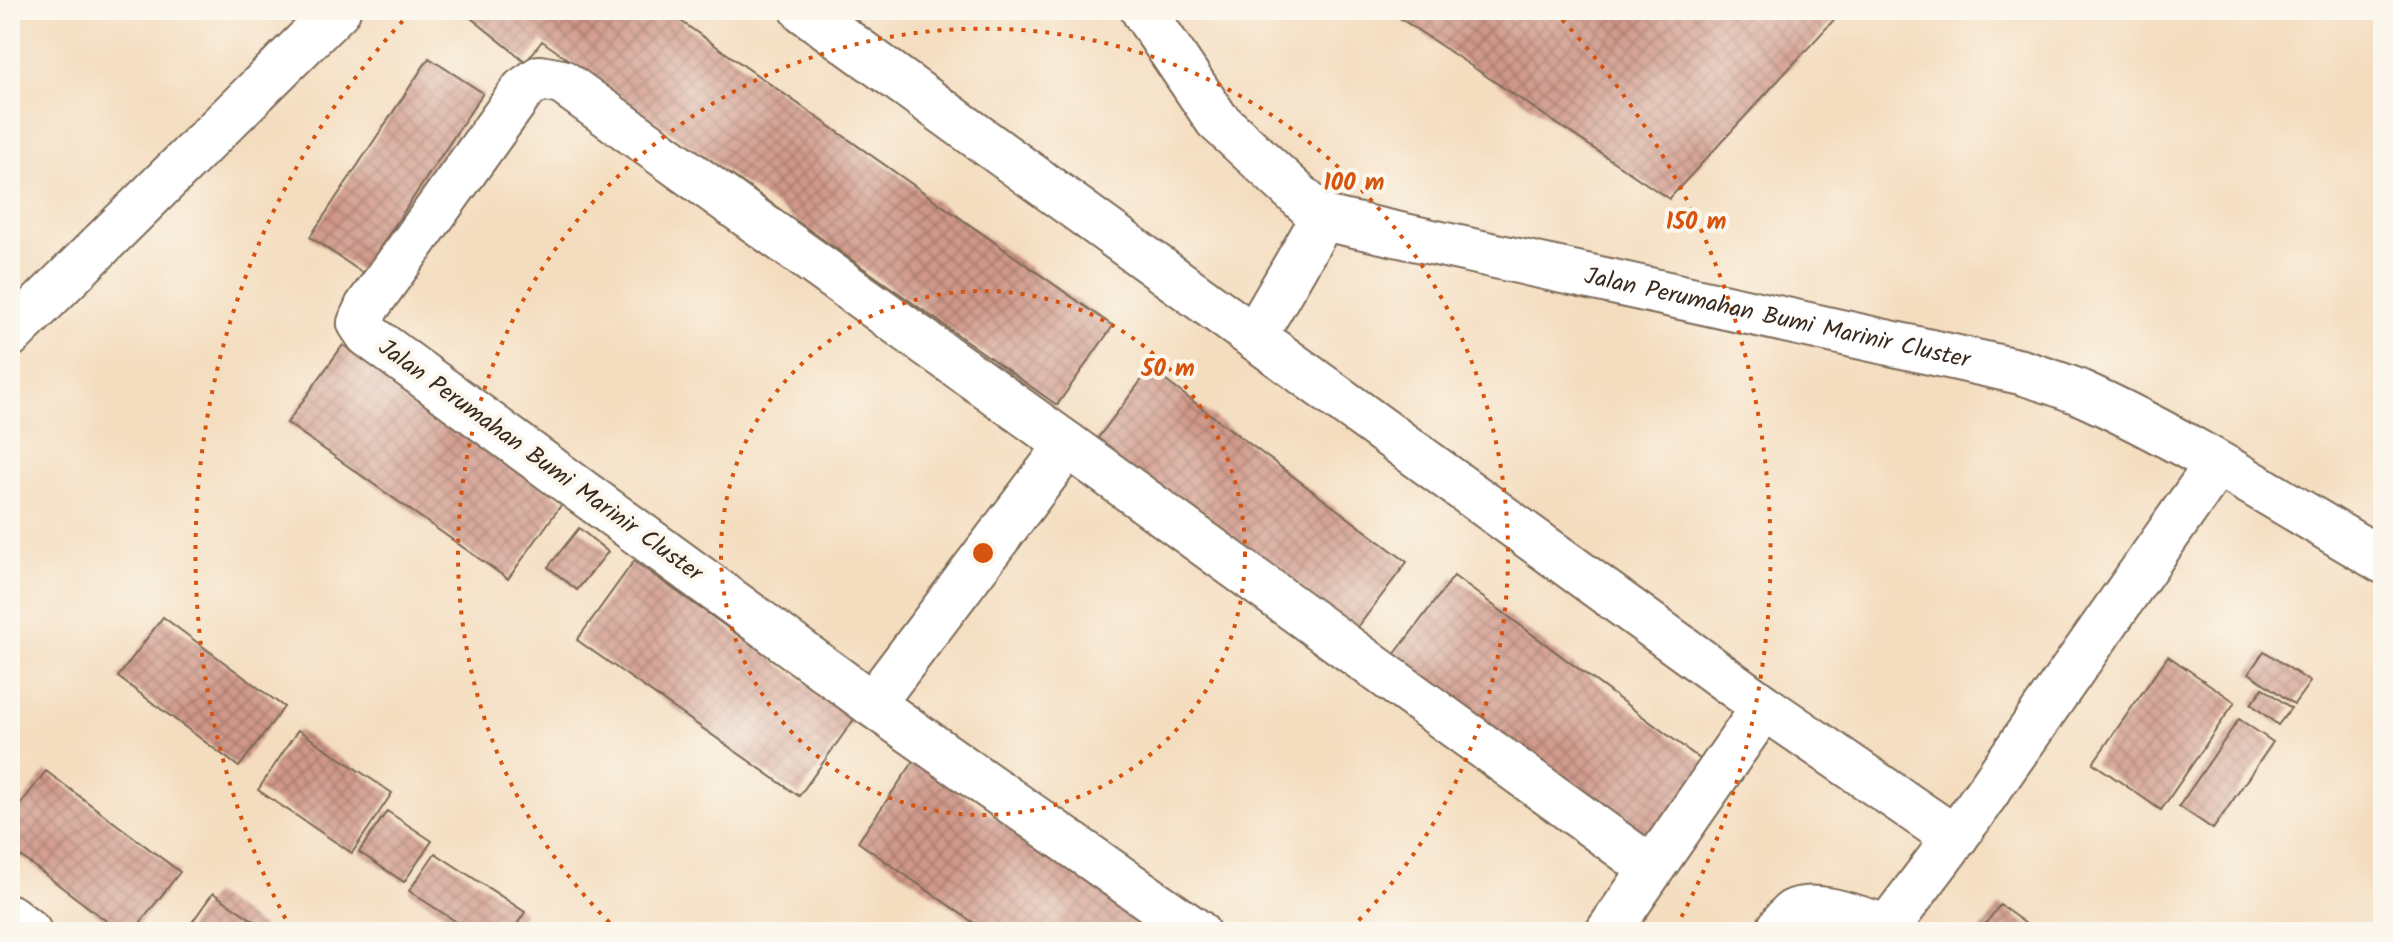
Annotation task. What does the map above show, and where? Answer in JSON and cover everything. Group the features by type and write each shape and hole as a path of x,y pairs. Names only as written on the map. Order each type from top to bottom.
{"street":[{"path":"10,335 338,10"},
{"path":"803,10 1764,707 1955,838"},
{"path":"1143,10 1217,120 1323,218 1254,337"},
{"name":"Jalan Perumahan Bumi Marinir Cluster","path":"1197,932 872,704 368,335 360,323 367,307 523,90 540,78 562,82 1651,868"},
{"name":"Jalan Perumahan Bumi Marinir Cluster","path":"1323,218 2021,372 2076,391 2217,464 2383,561"},
{"path":"872,704 1068,445"},
{"path":"1777,932 1789,914 1816,907 1886,930 1955,838 2217,464"},
{"path":"1608,932 1764,707"},
{"path":"10,917 29,932"}],"building":[{"path":"461,10 665,10 1113,326 1057,405 542,41 526,62"},
{"path":"1388,10 1843,10 1669,199"},
{"path":"429,58 483,93 363,273 310,237"},
{"path":"343,345 564,501 508,579 287,423"},
{"path":"1150,369 1407,562 1348,640 1091,447"},
{"path":"579,528 608,552 577,590 548,567"},
{"path":"634,561 855,718 799,796 577,640"},
{"path":"1454,576 1708,765 1649,844 1394,655"},
{"path":"163,617 284,707 239,767 118,677"},
{"path":"2264,651 2310,682 2294,704 2249,673"},
{"path":"2168,656 2235,702 2161,810 2093,763"},
{"path":"2263,688 2291,708 2278,725 2251,704"},
{"path":"2239,719 2273,742 2213,829 2179,806"},
{"path":"298,730 392,793 352,853 258,790"},
{"path":"914,761 1159,932 987,932 858,842"},
{"path":"46,771 180,872 133,932 121,932 10,848 10,818"},
{"path":"387,811 432,841 404,882 359,852"},
{"path":"435,853 525,912 512,932 472,932 409,891"},
{"path":"213,893 270,932 185,932"},
{"path":"2000,905 2037,932 1979,932"}]}
